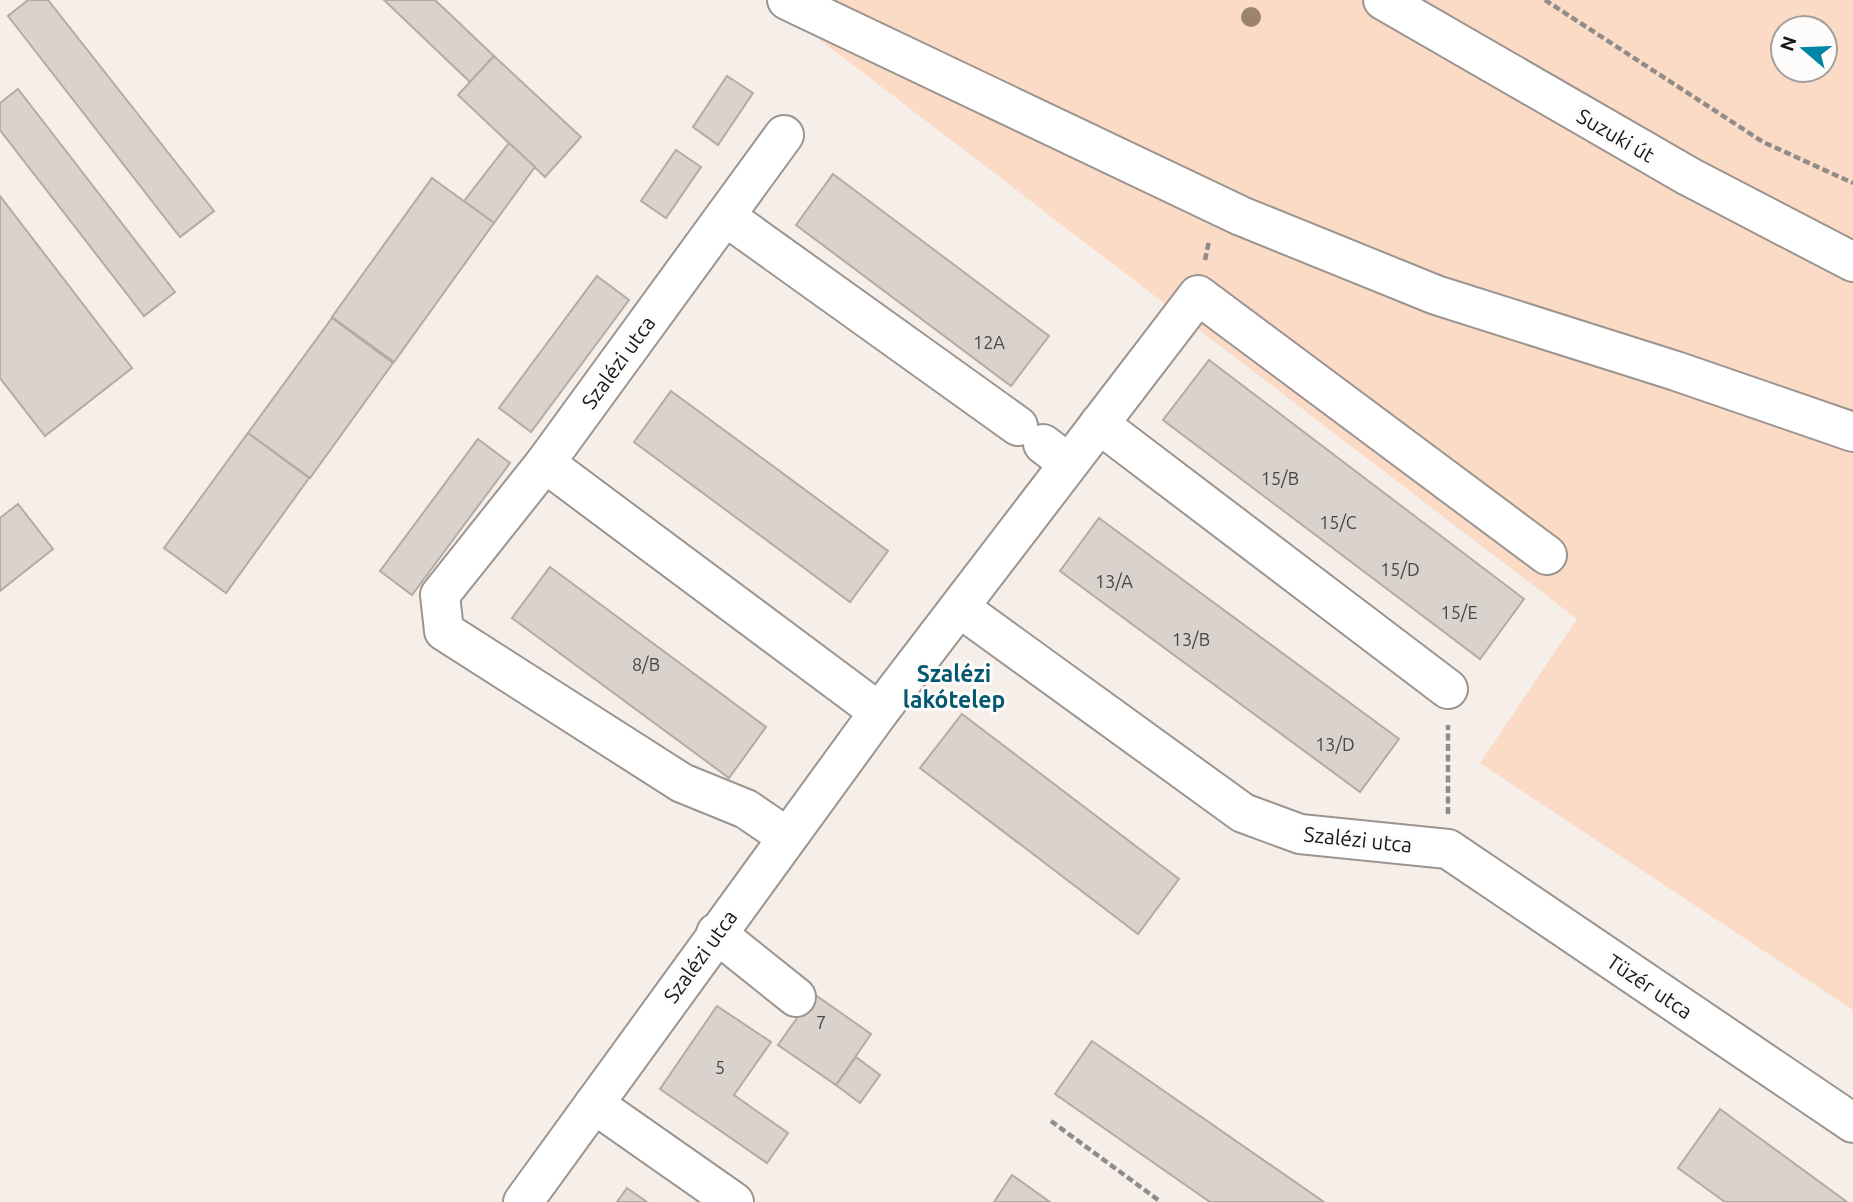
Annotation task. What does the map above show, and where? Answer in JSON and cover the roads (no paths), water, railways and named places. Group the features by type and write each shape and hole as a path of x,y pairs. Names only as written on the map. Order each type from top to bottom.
{"street":[{"path":"787,0 1241,216 1436,295 1676,371 1853,432"},
{"name":"Suzuki út","path":"1383,0 1688,176 1853,262"},
{"name":"Szalézi utca","path":"784,135 545,463 440,595 444,631 682,783 746,809 787,837"},
{"path":"725,216 1043,445"},
{"name":"Szalézi utca","path":"523,1202 716,933 879,712 960,608 1043,445 1099,424 1198,295 1547,555"},
{"path":"1099,424 1448,689"},
{"path":"545,463 879,712"},
{"name":"Szalézi utca","path":"960,608 1243,813 1300,834 1448,849"},
{"name":"Tüzér utca","path":"1448,849 1853,1124"},
{"path":"716,933 796,997"},
{"path":"594,1104 734,1202"}],"district":[{"name":"Szalézi lakótelep","path":"954,686"}]}
